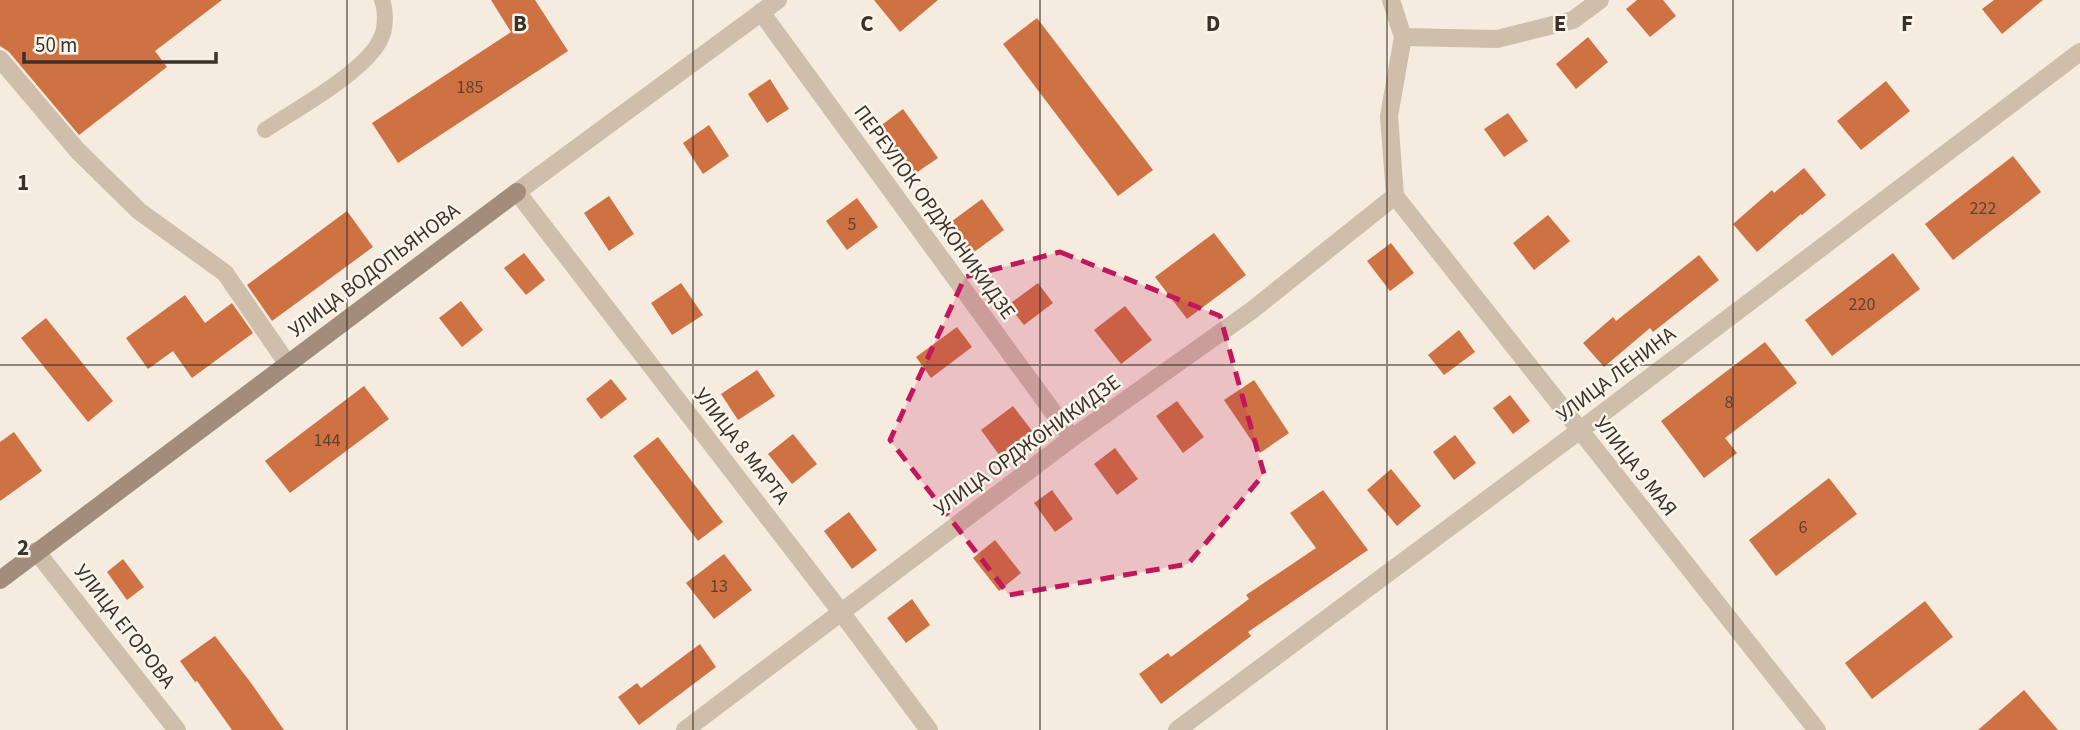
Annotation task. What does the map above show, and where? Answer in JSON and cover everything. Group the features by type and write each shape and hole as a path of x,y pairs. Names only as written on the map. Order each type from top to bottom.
{"street":[{"name":"УЛИЦА ВОДОПЬЯНОВА","path":"0,580 760,6 778,0"},
{"path":"1391,0 1404,37 1390,116 1395,196"},
{"path":"1404,37 1497,39 1573,20 1600,0"},
{"name":"ПЕРЕУЛОК ОРДЖОНИКИДЗЕ","path":"760,6 1072,438"},
{"name":"УЛИЦА ЛЕНИНА","path":"1177,730 1579,431 2080,52"},
{"path":"0,59 78,151 139,211 225,273 287,363"},
{"name":"УЛИЦА 8 МАРТА","path":"517,192 929,730"},
{"name":"УЛИЦА ОРДЖОНИКИДЗЕ","path":"685,730 1072,438 1251,311 1395,196"},
{"name":"УЛИЦА 9 МАЯ","path":"1395,196 1817,730"},
{"name":"УЛИЦА ЕГОРОВА","path":"36,551 177,730"}],"lane":[{"path":"265,130 362,64 382,37 385,9 382,0"}],"highlighted area":[{"path":"1060,252 1220,316 1264,474 1188,564 1009,595 890,440 965,277"}],"building":[{"path":"0,0 222,0 155,51 167,67 79,135 9,52 0,46"},
{"path":"491,0 535,0 568,51 398,163 372,123 511,32"},
{"path":"874,0 938,0 900,32"},
{"path":"1637,0 1663,0 1676,16 1650,37 1626,9"},
{"path":"1994,0 2043,0 2002,34 1982,9"},
{"path":"1037,18 1153,170 1118,196 1003,44"},
{"path":"1588,37 1608,62 1576,89 1556,64"},
{"path":"770,79 789,109 767,123 748,94"},
{"path":"1886,81 1910,111 1861,150 1837,121"},
{"path":"903,109 938,158 913,175 879,127"},
{"path":"1508,113 1528,141 1504,157 1484,129"},
{"path":"709,125 729,156 703,174 683,143"},
{"path":"2013,156 2041,192 1953,260 1925,224"},
{"path":"1804,168 1826,195 1757,252 1733,224 1772,190 1774,193"},
{"path":"609,196 634,234 609,251 584,213"},
{"path":"857,198 878,227 847,250 826,221"},
{"path":"982,199 1004,230 970,255 948,224"},
{"path":"347,211 373,247 272,321 247,285"},
{"path":"1548,215 1570,241 1534,270 1513,243"},
{"path":"1214,233 1246,275 1187,319 1155,277"},
{"path":"1391,243 1414,273 1390,291 1367,261"},
{"path":"524,253 545,280 526,295 504,268"},
{"path":"1893,253 1920,289 1832,356 1805,320"},
{"path":"1699,255 1719,280 1653,332 1650,328 1604,367 1583,343 1613,317 1616,321"},
{"path":"681,283 703,315 672,335 651,303"},
{"path":"1038,283 1053,303 1024,325 1008,305"},
{"path":"185,295 205,323 232,303 253,333 192,378 173,351 148,369 126,338"},
{"path":"461,301 483,330 462,347 439,318"},
{"path":"1125,306 1152,340 1121,364 1094,330"},
{"path":"46,318 113,401 88,422 21,338"},
{"path":"957,327 972,347 931,378 916,357"},
{"path":"1459,330 1475,352 1444,375 1428,355"},
{"path":"1765,342 1797,383 1725,438 1737,453 1704,478 1661,421"},
{"path":"757,370 775,396 738,420 721,394"},
{"path":"611,379 627,399 601,419 586,399"},
{"path":"1254,380 1289,433 1260,453 1224,400"},
{"path":"364,386 389,419 290,493 265,461"},
{"path":"1510,395 1530,421 1513,434 1493,408"},
{"path":"1177,401 1204,437 1183,453 1156,416"},
{"path":"1013,406 1033,432 1000,456 981,430"},
{"path":"14,432 42,471 0,501 0,442"},
{"path":"793,434 817,464 792,484 768,454"},
{"path":"1455,435 1476,463 1454,480 1433,452"},
{"path":"658,437 723,522 698,541 633,456"},
{"path":"1115,448 1138,479 1117,495 1094,464"},
{"path":"1391,469 1421,506 1397,526 1367,490"},
{"path":"1829,478 1857,514 1776,576 1749,540"},
{"path":"1052,490 1073,519 1055,532 1034,503"},
{"path":"1323,490 1368,550 1248,632 1251,636 1161,704 1139,674 1168,653 1171,657 1249,599 1246,595 1316,548 1290,513"},
{"path":"849,512 877,550 852,569 824,531"},
{"path":"995,540 1021,573 999,591 973,558"},
{"path":"724,554 752,590 714,619 686,583"},
{"path":"123,559 144,587 127,600 107,572"},
{"path":"912,599 930,625 906,643 887,618"},
{"path":"1925,601 1953,637 1872,699 1845,663"},
{"path":"215,636 284,730 232,730 197,681 195,682 180,661"},
{"path":"700,644 716,667 639,725 618,697 637,683 641,688"},
{"path":"2024,690 2058,730 1978,730"}]}
